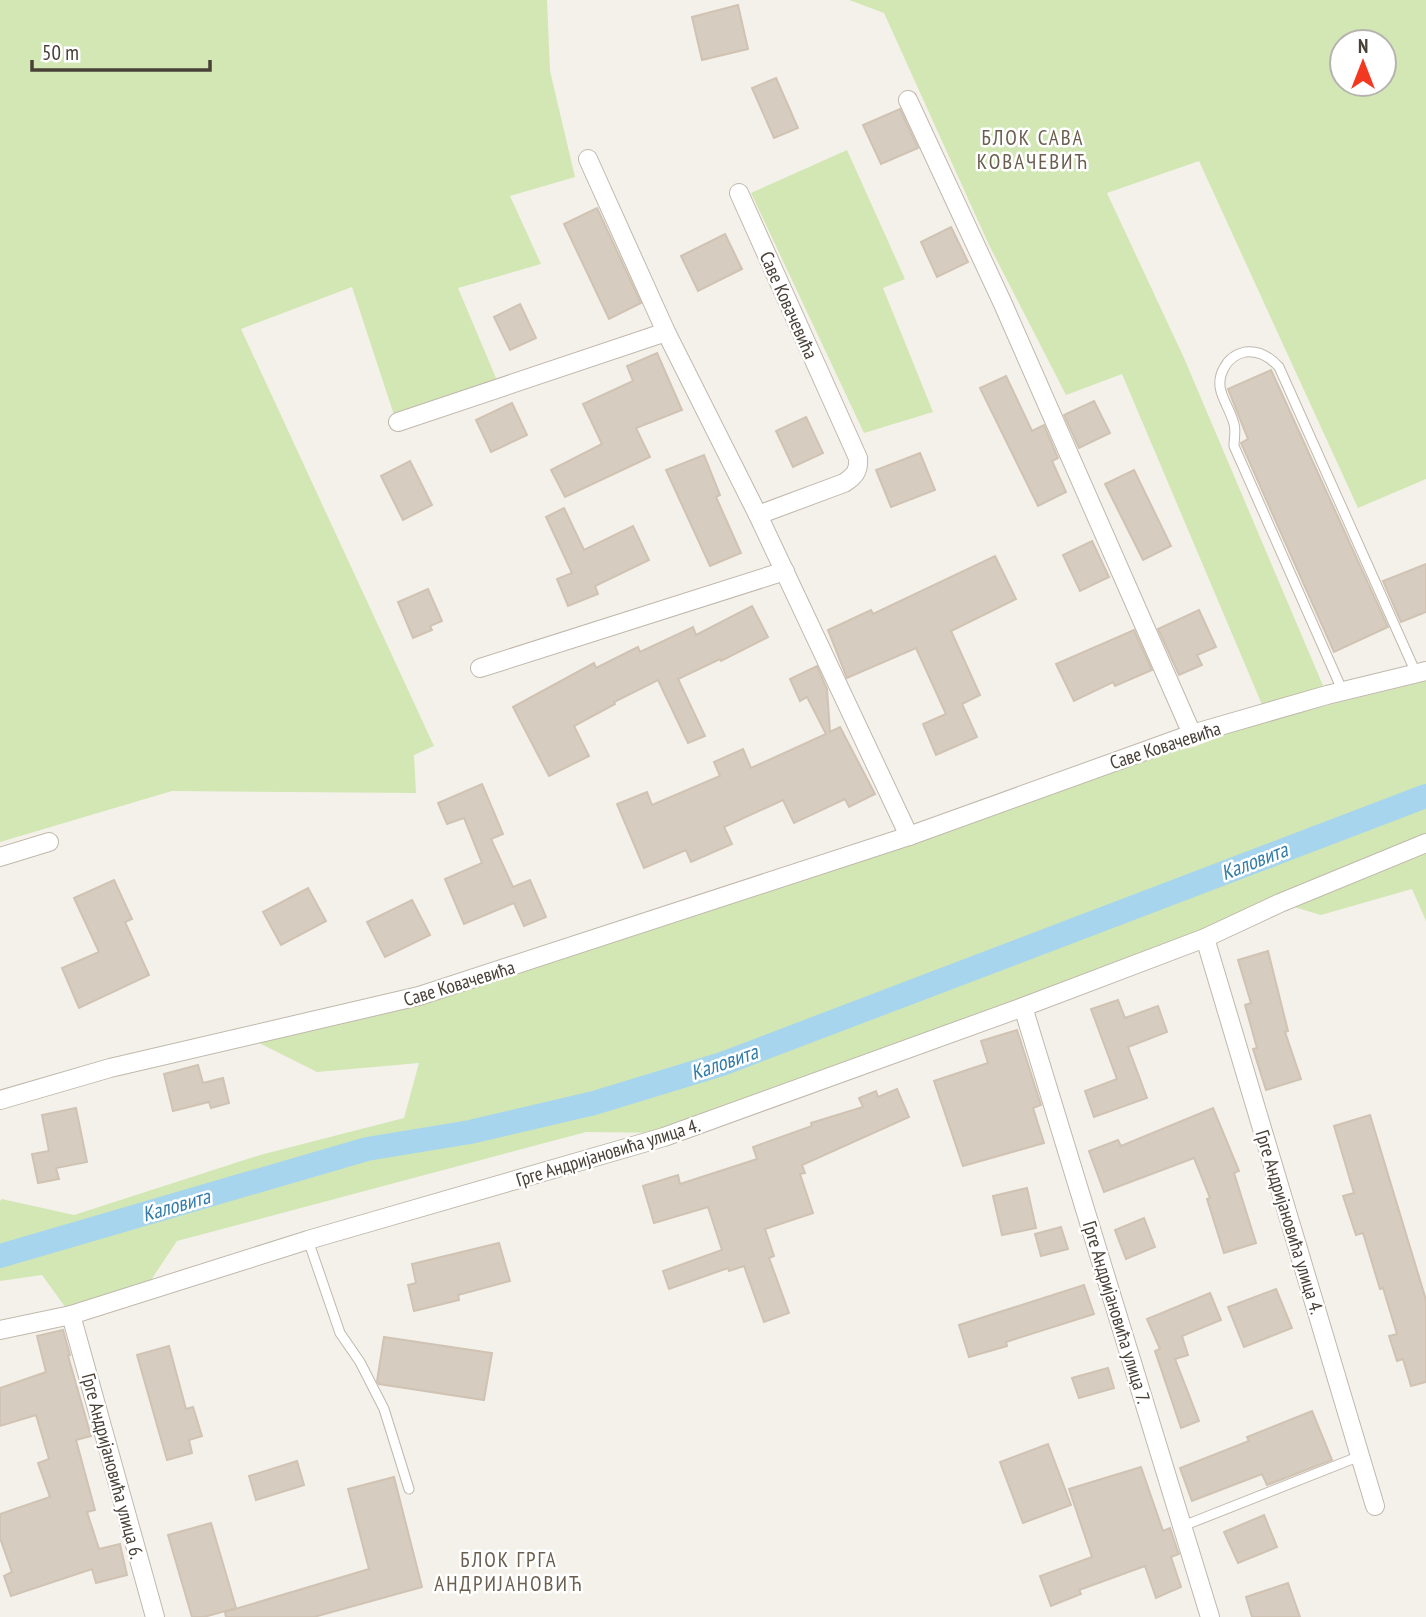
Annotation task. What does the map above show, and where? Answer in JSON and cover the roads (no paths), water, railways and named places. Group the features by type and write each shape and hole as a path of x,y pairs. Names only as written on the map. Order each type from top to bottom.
{"street":[{"path":"908,100 1003,303 1192,734"},
{"path":"588,159 666,332 758,515 909,836"},
{"name":"Саве Ковачевића","path":"739,193 859,464 854,476 844,483 758,515"},
{"path":"398,422 666,332"},
{"path":"480,668 785,571"},
{"name":"Саве Ковачевића","path":"0,1100 110,1068 419,996 909,836 1192,734 1421,672"},
{"path":"0,857 49,842"},
{"name":"Грге Андријановића улица 4.","path":"0,1331 71,1315 308,1240 664,1137 1023,1007 1205,937 1426,843"},
{"name":"Грге Андријановића улица 4.","path":"1205,937 1375,1506"},
{"name":"Грге Андријановића улица 7.","path":"1023,1007 1210,1617"},
{"name":"Грге Андријановића улица 6.","path":"71,1315 155,1617"}],"lane":[{"path":"1343,692 1234,446 1235,427 1220,393 1219,377 1226,364 1245,352 1261,353 1279,367 1421,672"},
{"path":"308,1240 340,1333 360,1362 384,1409 408,1489"},
{"path":"1183,1526 1360,1456"}],"waterway":[{"name":"Каловита","path":"0,1256 367,1149 470,1132 594,1103 722,1064 1426,796"}],"district":[{"name":"БЛОК САВА КОВАЧЕВИЋ","path":"1033,149"},
{"name":"БЛОК ГРГА АНДРИЈАНОВИЋ","path":"509,1571"}]}
